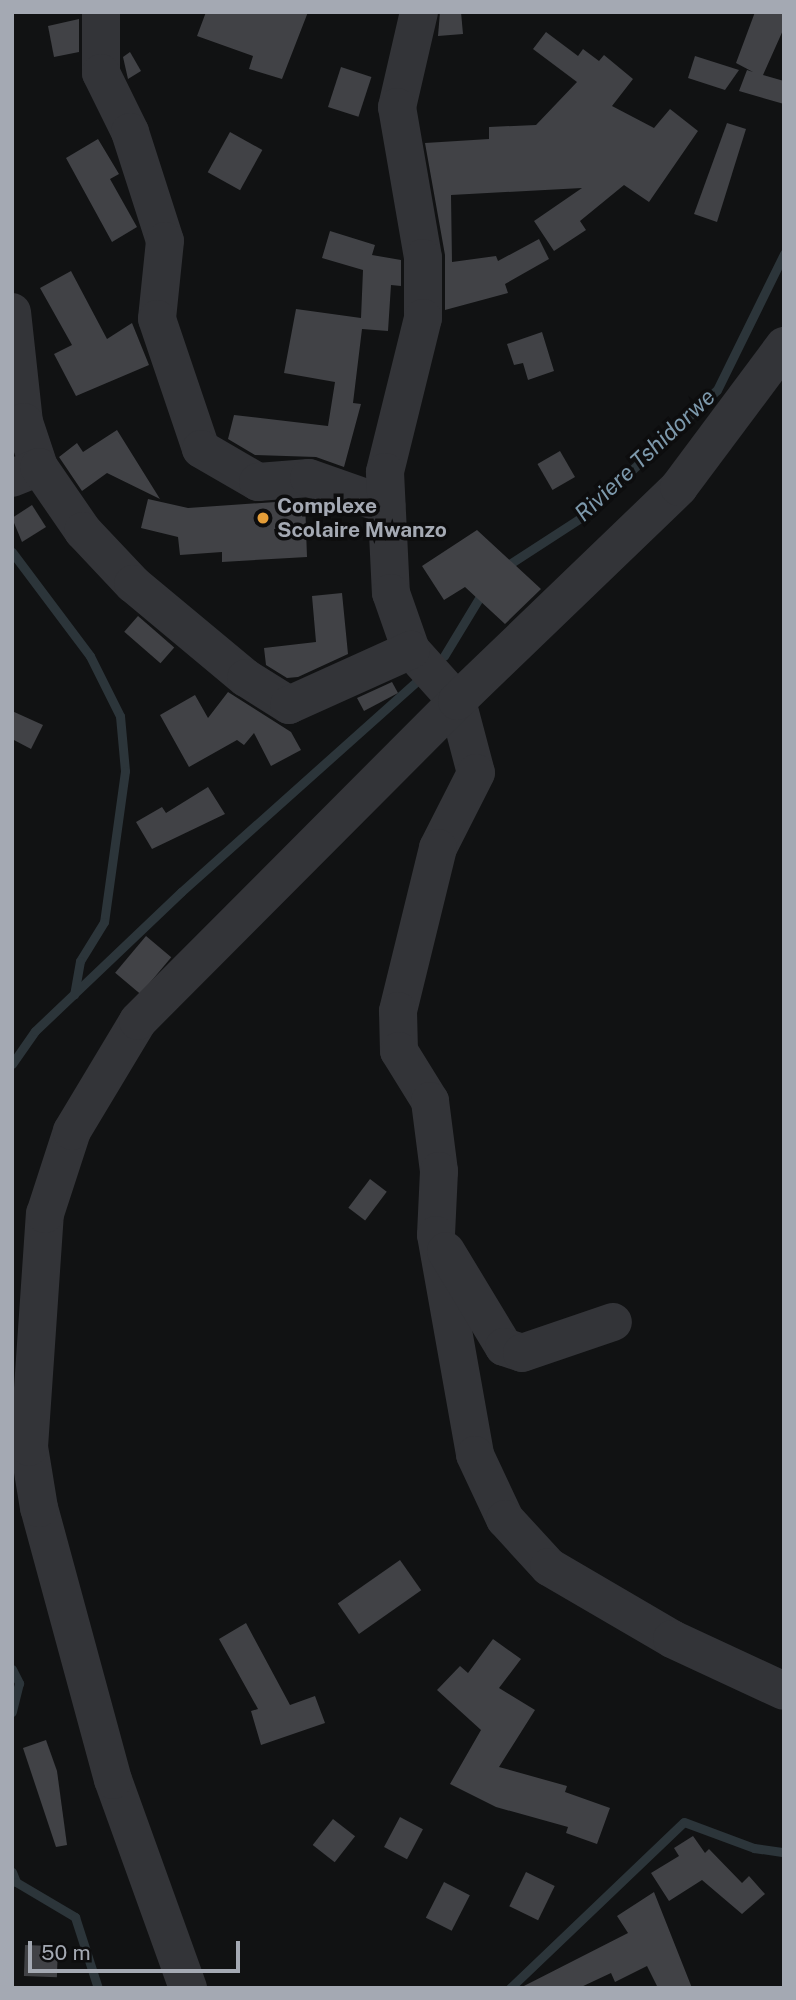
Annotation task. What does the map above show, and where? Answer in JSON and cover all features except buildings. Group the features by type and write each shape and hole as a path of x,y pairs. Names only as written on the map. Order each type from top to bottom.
{"street":[{"path":"101,12 101,73 130,132 166,241 156,319 201,449 258,482 309,478 386,505"},
{"path":"419,12 397,107 423,258 423,318 385,472 391,593 411,650 457,701 476,773 438,848 398,1011 399,1051 430,1101 439,1171 436,1235 475,1455 505,1519 549,1567 672,1639 784,1691"},
{"path":"12,312 24,422 26,472 134,584 246,678 289,705 411,650"},
{"path":"188,1988 113,1780 39,1508 29,1447 45,1214 72,1131 138,1021 457,701 679,487 778,367"},
{"path":"436,1235 504,1347 522,1353 613,1322"}],"waterway":[{"name":"Riviere Tshidorwe","path":"502,569 582,517 717,390 784,254"},
{"path":"12,552 90,656 120,716 125,771 104,922 80,961 74,994"},
{"name":"Riviere Tshidorwe","path":"444,656 484,590"},
{"path":"12,1064 35,1031 181,892 418,680"},
{"path":"12,1669 19,1683 12,1712"},
{"path":"510,1988 684,1822 754,1848 784,1852"},
{"path":"12,1872 16,1882 75,1917 98,1988"}],"place":[{"name":"Complexe Scolaire Mwanzo","path":"263,518"}]}
